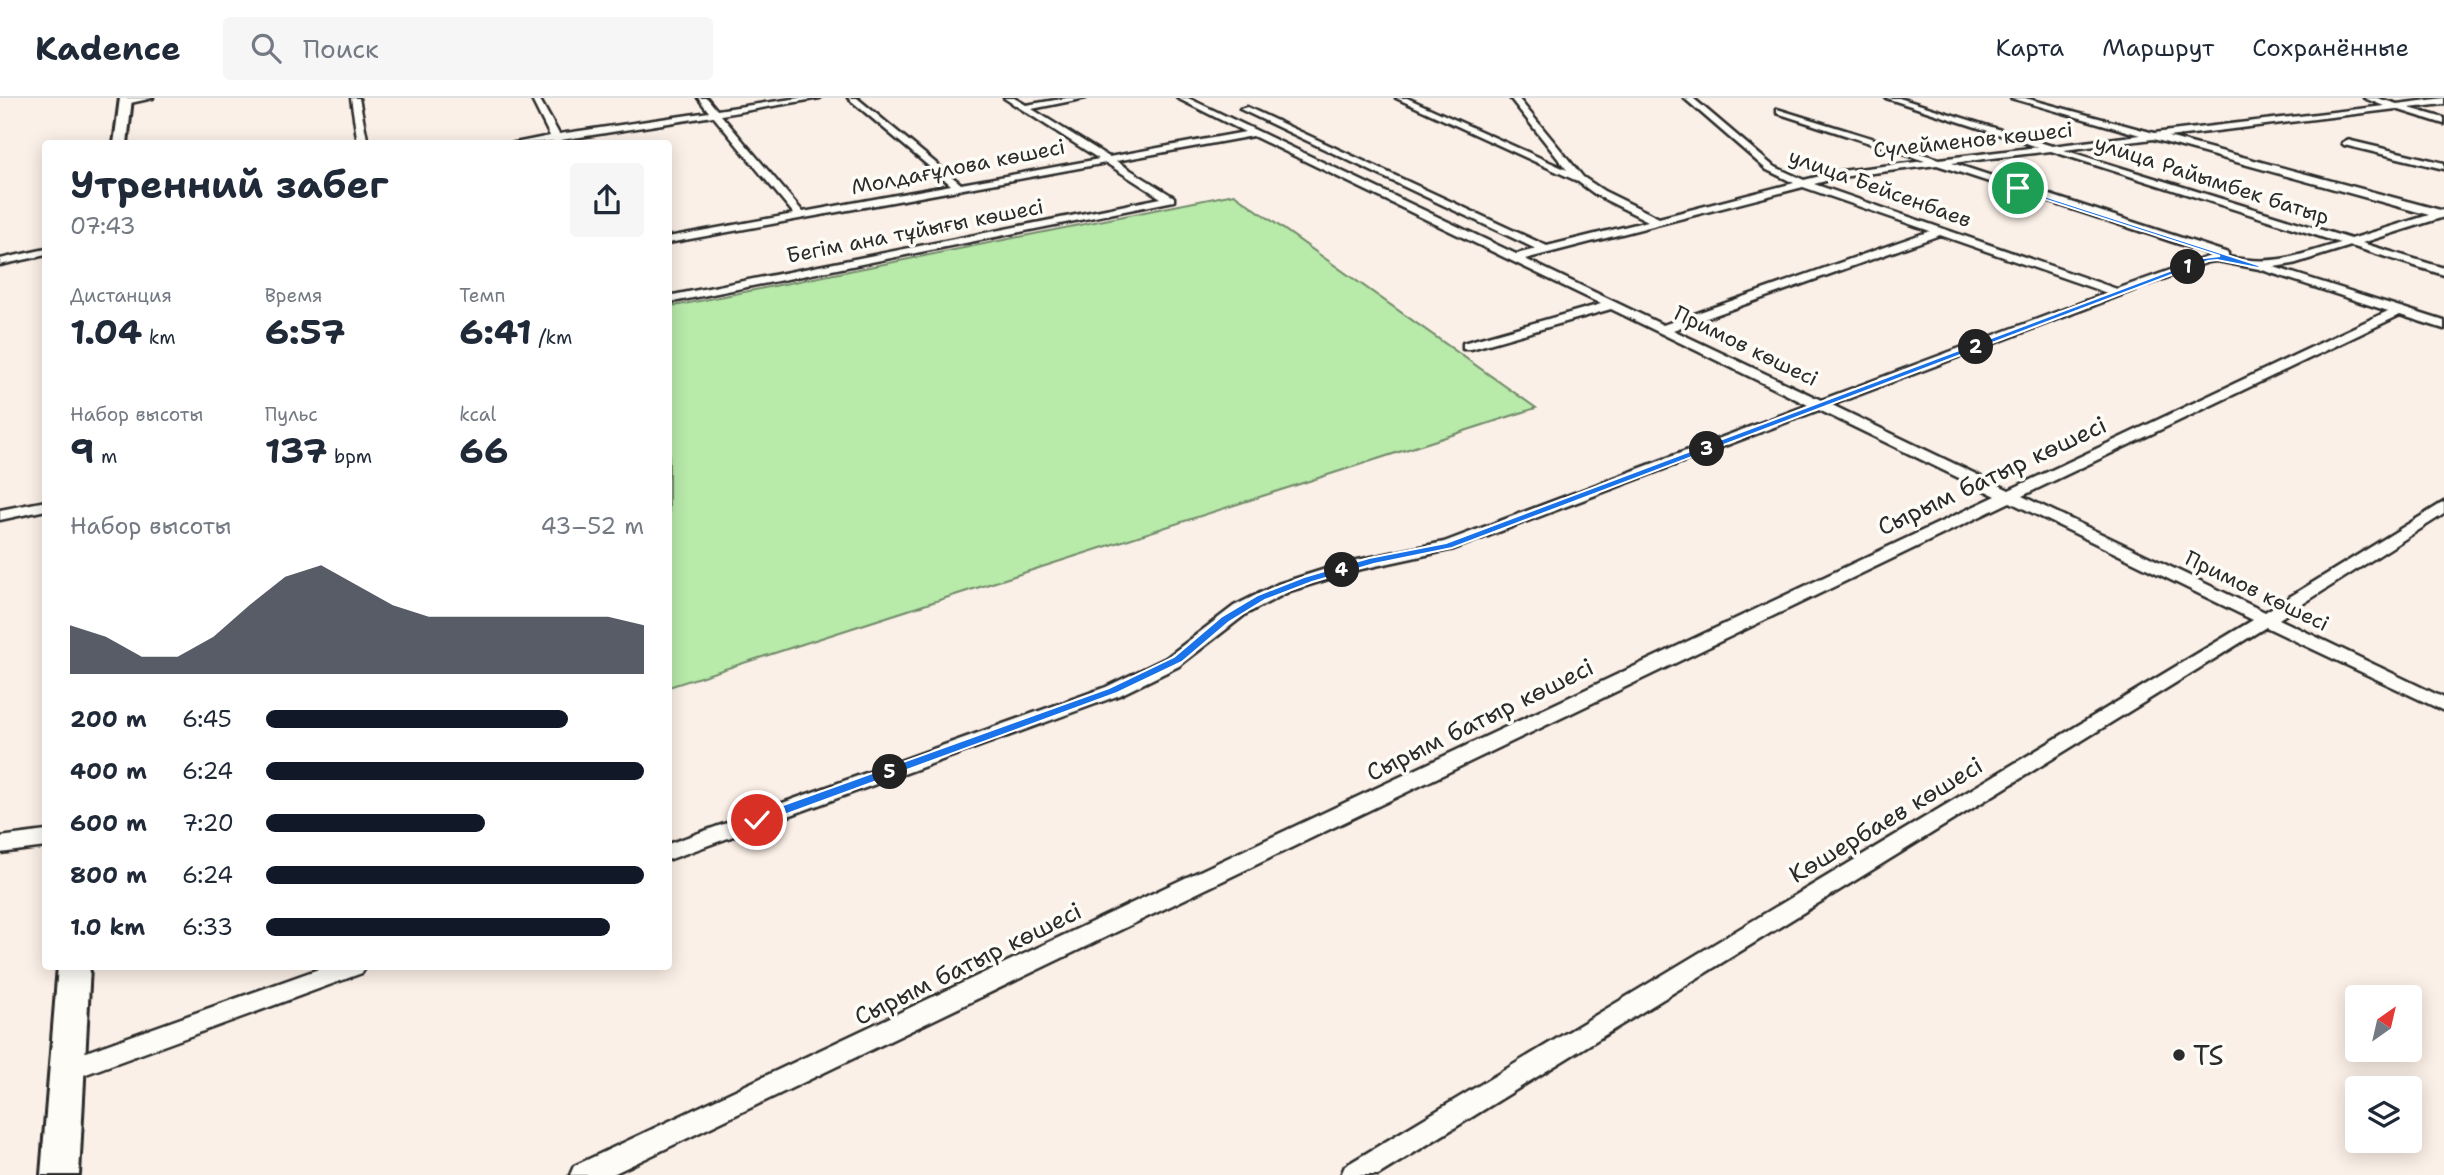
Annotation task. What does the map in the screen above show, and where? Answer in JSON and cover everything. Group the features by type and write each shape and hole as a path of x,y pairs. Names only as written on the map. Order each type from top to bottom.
{"street":[{"path":"120,140 126,100 149,98"},
{"path":"355,98 362,140"},
{"path":"535,98 558,140 816,98"},
{"path":"702,98 801,216"},
{"path":"852,98 959,187"},
{"path":"1008,98 1108,159"},
{"path":"1025,108 1082,98"},
{"name":"Примов көшесі","path":"1181,98 2444,705"},
{"path":"1400,98 1580,179 1600,193 1657,221"},
{"path":"1514,98 1580,179"},
{"name":"улица Бейсенбаев","path":"1688,98 1770,168 1802,183 2119,293"},
{"name":"улица Райымбек батыр","path":"1890,98 2444,272"},
{"path":"2015,98 2443,215"},
{"path":"2368,98 2444,121"},
{"name":"Сүлейменов көшесі","path":"1515,258 1841,174 2157,138 2444,101"},
{"path":"1244,109 1546,250"},
{"path":"1780,111 2444,325"},
{"name":"Молдағұлова көшесі","path":"672,239 1254,133"},
{"path":"2347,142 2444,166"},
{"name":"Бегім ана тұйығы көшесі","path":"672,299 1170,200 1108,159"},
{"path":"672,851 1113,691 1178,659 1225,620 1273,593 1373,561 1448,546 2206,260 2217,258 2258,266 2289,261 2443,215"},
{"path":"1664,330 1940,231"},
{"path":"0,262 42,253"},
{"path":"1467,346 1612,305"},
{"name":"Сырым батыр көшесі","path":"583,1175 2398,311"},
{"path":"0,515 42,506"},
{"name":"Көшербаев көшесі","path":"1354,1175 2444,508"},
{"path":"0,845 42,840"},
{"path":"60,1175 74,970"},
{"path":"67,1070 343,970"}],"green space":[{"path":"1234,194 1536,408 672,686 672,306"}],"place":[{"name":"TS","path":"2179,1055"}],"route":[{"path":"757,820 1113,691 1178,659 1225,620 1261,597 1308,579 1373,561 1448,546 2206,260 2217,258 2258,266 2018,188"}]}
